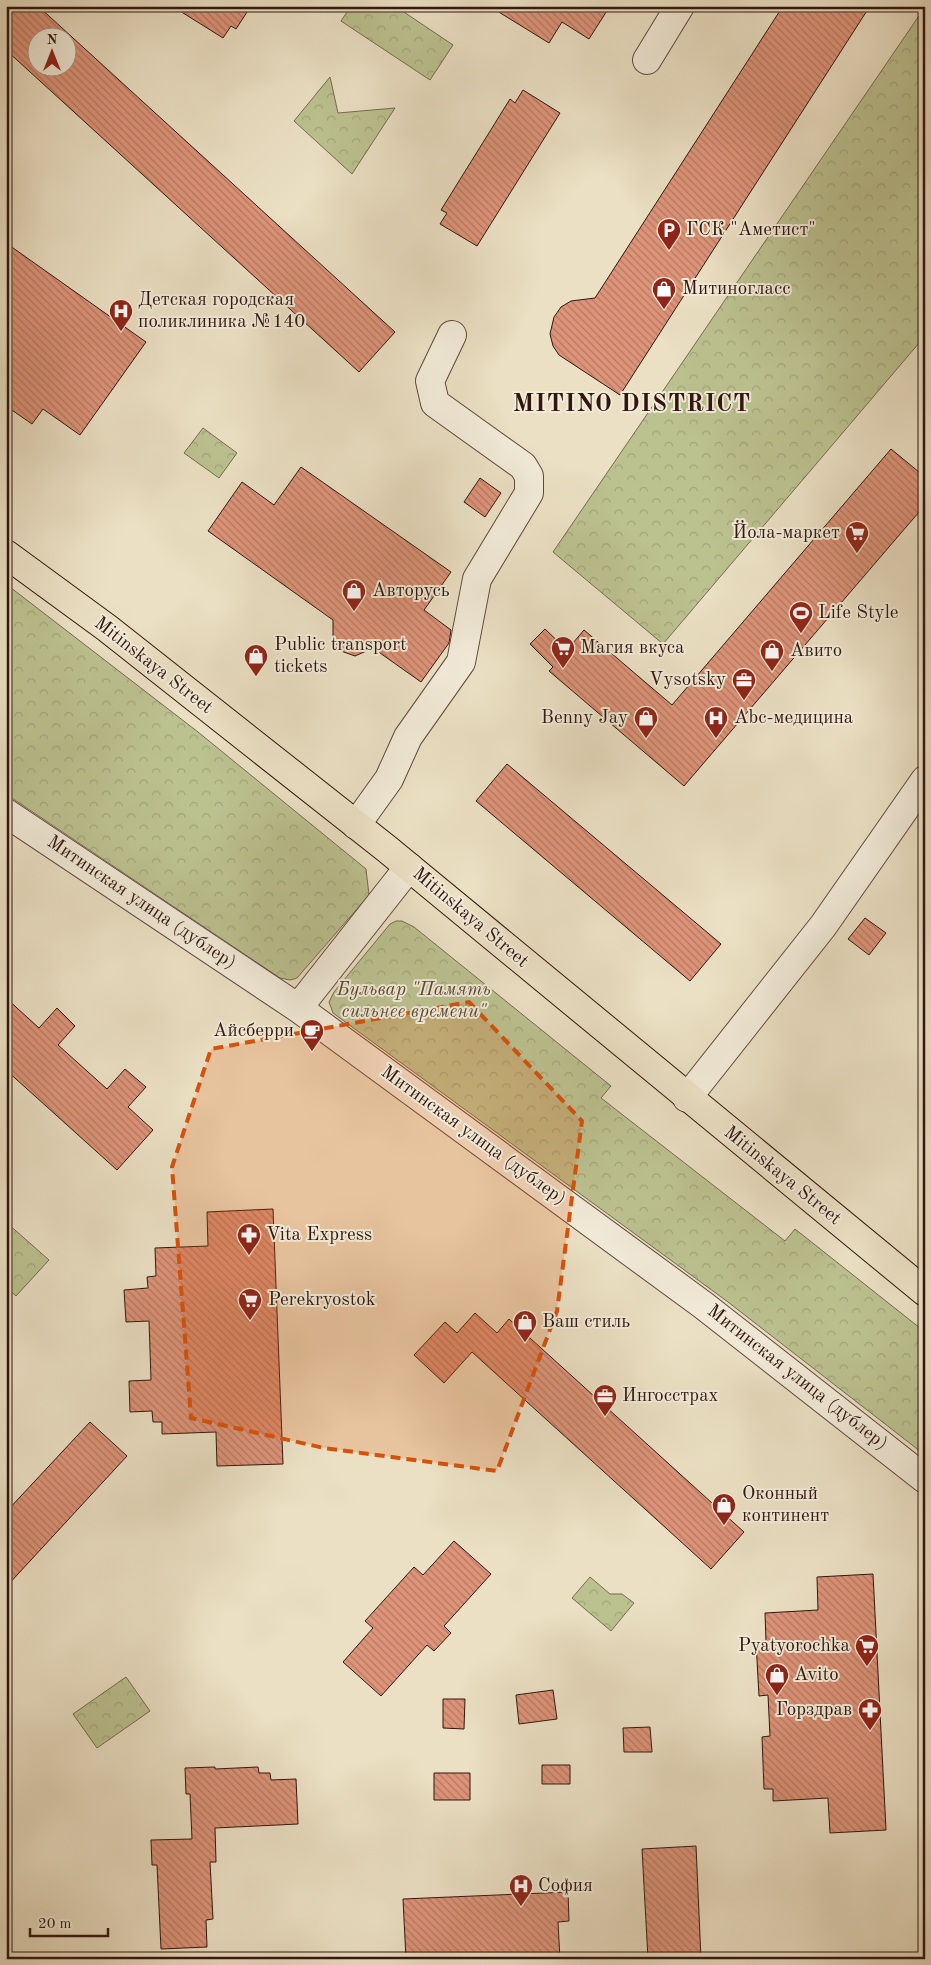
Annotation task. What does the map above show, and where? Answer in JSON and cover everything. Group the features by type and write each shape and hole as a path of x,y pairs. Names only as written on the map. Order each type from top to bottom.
{"main road":[{"name":"Mitinskaya Street","path":"6,554 107,628 409,867 687,1098 925,1292"}],"street":[{"path":"647,60 680,6"},
{"path":"356,825 389,779 408,737 461,662 477,579 529,493 530,476 523,466 435,403 430,381 452,335"},
{"path":"687,1098 823,926 925,780"},
{"name":"Митинская улица (дублер)","path":"6,813 298,1008 703,1305 925,1479"},
{"path":"298,1008 409,867"}],"highlighted area":[{"path":"469,1002 582,1121 557,1311 497,1471 324,1448 191,1418 172,1167 211,1049"}],"green space":[{"path":"351,6 395,6 453,45 430,80 341,21"},
{"path":"925,7 925,336 663,644 553,552"},
{"path":"330,77 338,113 395,108 352,174 294,121"},
{"path":"203,428 237,453 219,478 184,453"},
{"path":"6,584 198,732 366,869 369,895 297,978 290,980 280,978 6,794"},
{"name":"Бульвар \"Память сильнее времени\"","path":"402,921 414,927 611,1086 601,1098 785,1241 795,1229 925,1332 925,1455 728,1302 333,1013 329,1002 334,992 390,924"},
{"path":"7,1223 49,1260 16,1296 6,1287"},
{"path":"590,1577 610,1594 622,1594 634,1603 611,1631 572,1598"},
{"path":"126,1677 150,1711 97,1748 73,1714"}],"building":[{"path":"16,6 38,6 62,28 28,28 28,70 6,50 6,17"},
{"path":"172,6 251,6 236,29 231,26 223,38"},
{"path":"489,6 610,6 589,39 562,22 549,43"},
{"path":"783,6 870,6 620,395 559,355 553,346 550,334 554,317 561,307 571,301 595,298"},
{"path":"78,43 395,332 359,372 37,78 78,78"},
{"path":"523,90 560,113 477,246 440,224 447,213 441,210 510,99 515,103"},
{"path":"6,243 146,342 80,435 43,409 32,424 6,406"},
{"path":"891,449 925,477 925,505 684,786 549,671 553,667 530,644 545,629 567,650 584,630 672,705"},
{"path":"301,467 451,572 424,610 451,630 449,643 421,682 373,648 355,656 341,651 333,639 333,620 208,531 242,482 274,505"},
{"path":"480,478 501,493 485,517 464,502"},
{"path":"507,764 721,944 690,981 476,801"},
{"path":"865,918 886,933 869,955 848,939"},
{"path":"6,998 39,1028 57,1008 75,1026 58,1045 107,1089 125,1069 146,1087 128,1107 153,1130 117,1170 6,1070"},
{"path":"273,1209 283,1464 217,1466 216,1432 162,1434 162,1422 153,1422 152,1411 130,1412 129,1381 151,1380 149,1321 126,1322 124,1290 148,1288 147,1277 156,1276 155,1248 208,1246 207,1212"},
{"path":"475,1313 497,1333 509,1319 744,1532 711,1569 472,1352 444,1383 414,1355 445,1322 457,1333"},
{"path":"90,1422 127,1456 6,1587 6,1512"},
{"path":"454,1541 491,1574 444,1626 451,1633 434,1651 427,1645 381,1696 343,1662 373,1628 365,1621 414,1567 423,1575"},
{"path":"873,1574 886,1830 830,1833 828,1798 773,1801 773,1789 764,1789 762,1737 770,1736 768,1695 759,1696 756,1642 766,1641 765,1613 818,1610 817,1577"},
{"path":"553,1690 557,1719 519,1724 516,1695"},
{"path":"443,1699 465,1699 464,1729 443,1728"},
{"path":"650,1727 652,1752 624,1752 623,1728"},
{"path":"542,1765 570,1765 570,1784 542,1784"},
{"path":"215,1767 215,1769 258,1767 259,1773 270,1773 271,1780 296,1779 298,1824 215,1828 216,1862 210,1862 213,1919 206,1920 207,1947 161,1949 157,1865 152,1865 151,1840 192,1839 190,1794 186,1794 185,1768"},
{"path":"434,1773 470,1773 470,1800 434,1800"},
{"path":"696,1846 701,1959 648,1959 642,1849"},
{"path":"568,1892 569,1921 558,1922 560,1959 406,1959 403,1899"}],"place":[{"name":"ГСК \"Аметист\"","path":"669,251"},
{"name":"Митиногласс","path":"664,310"},
{"name":"Детская городская поликлиника №140","path":"121,332"},
{"name":"Йола-маркет","path":"857,554"},
{"name":"Авторусь","path":"354,612"},
{"name":"Life Style","path":"801,634"},
{"name":"Магия вкуса","path":"563,669"},
{"name":"Авито","path":"772,672"},
{"name":"Public transport tickets","path":"256,677"},
{"name":"Vysotsky","path":"744,701"},
{"name":"Benny Jay","path":"646,739"},
{"name":"Abc-медицина","path":"716,739"},
{"name":"Айсберри","path":"312,1052"},
{"name":"Vita Express","path":"249,1256"},
{"name":"Perekryostok","path":"250,1321"},
{"name":"Ваш стиль","path":"525,1343"},
{"name":"Ингосстрах","path":"605,1417"},
{"name":"Оконный континент","path":"724,1526"},
{"name":"Pyatyorochka","path":"867,1667"},
{"name":"Avito","path":"777,1696"},
{"name":"Горздрав","path":"870,1731"},
{"name":"София","path":"521,1907"}],"district":[{"name":"MITINO DISTRICT","path":"632,405"}]}
